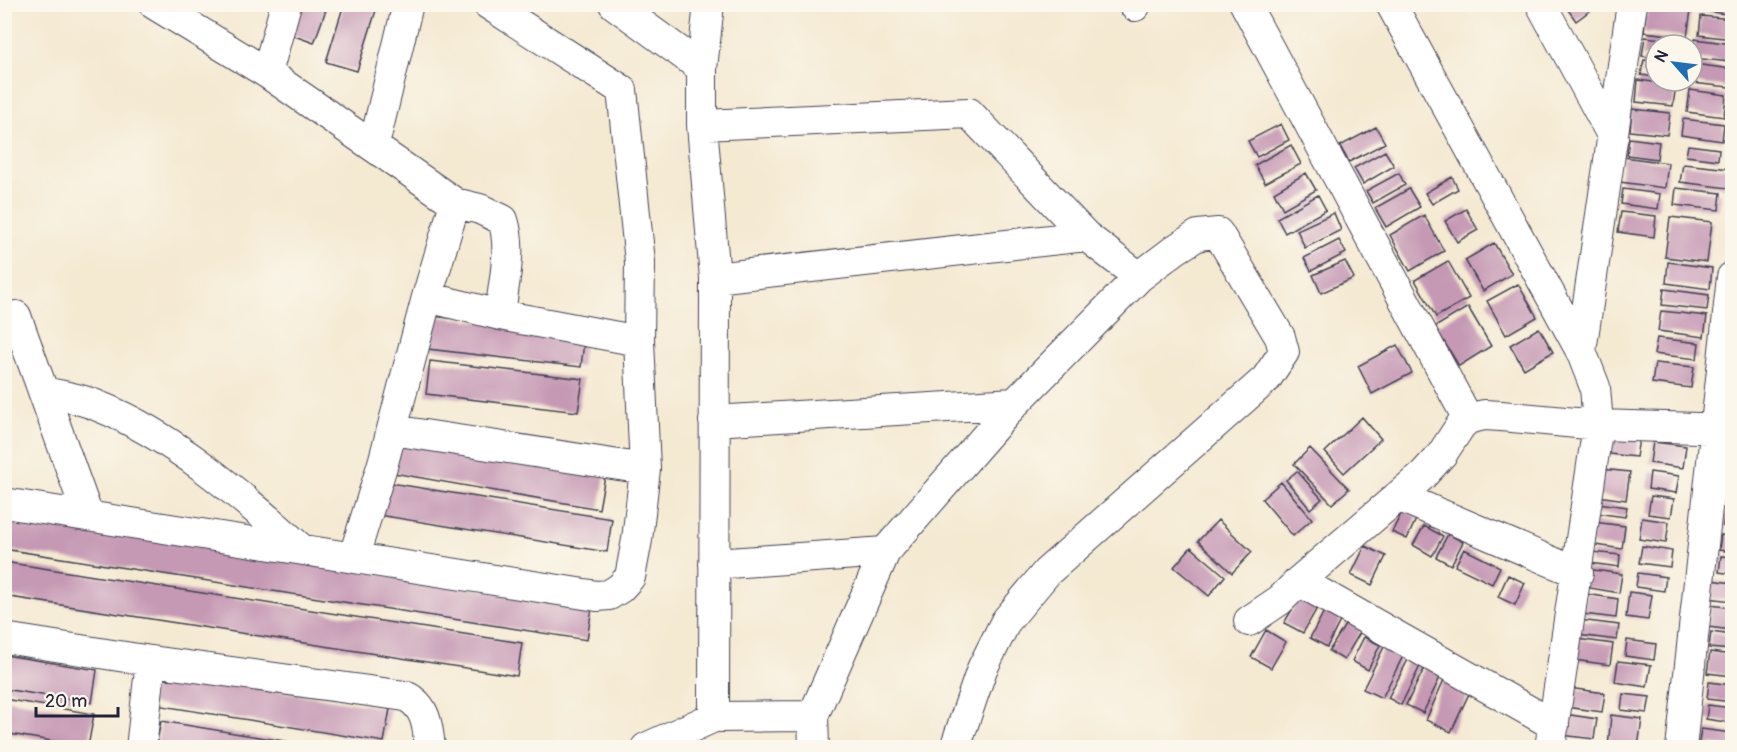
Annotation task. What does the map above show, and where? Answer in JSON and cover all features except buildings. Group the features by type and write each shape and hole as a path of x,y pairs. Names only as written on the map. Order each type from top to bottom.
{"street":[{"path":"154,4 267,73 456,203 480,209 503,220 507,234 507,251 500,315"},
{"path":"374,145 408,4"},
{"path":"4,502 597,596 609,595 620,588 630,577 637,540 645,469 639,341 640,262 622,90 488,4"},
{"path":"709,4 702,68 702,124 715,278 714,717"},
{"path":"1245,4 1468,419"},
{"path":"1299,581 1552,736 1578,573 1598,425 1595,387 1581,351 1391,4"},
{"path":"1541,4 1613,137"},
{"path":"1581,351 1632,4"},
{"path":"267,73 286,5"},
{"path":"620,6 702,68"},
{"path":"702,124 969,113 1086,236 1139,277"},
{"path":"354,556 456,203"},
{"path":"814,747 813,716 885,552 1015,403 1139,277 1198,235 1218,233 1280,337 1284,352 1266,380 1047,572 1006,621 982,669 955,747"},
{"path":"715,278 1086,236"},
{"path":"1681,747 1724,428 1732,277"},
{"path":"428,297 500,315 639,341"},
{"path":"16,316 88,516"},
{"path":"45,392 96,405 122,416 163,440 241,496 300,548"},
{"path":"714,421 1015,403"},
{"path":"1249,621 1280,600 1299,581 1423,475 1468,419 1484,415 1598,425 1724,428"},
{"path":"392,430 645,469"},
{"path":"1398,496 1578,573"},
{"path":"714,564 885,552"},
{"path":"4,638 405,696 412,699 427,723 430,747"},
{"path":"141,747 151,661"},
{"path":"646,747 714,717 813,716"}]}
